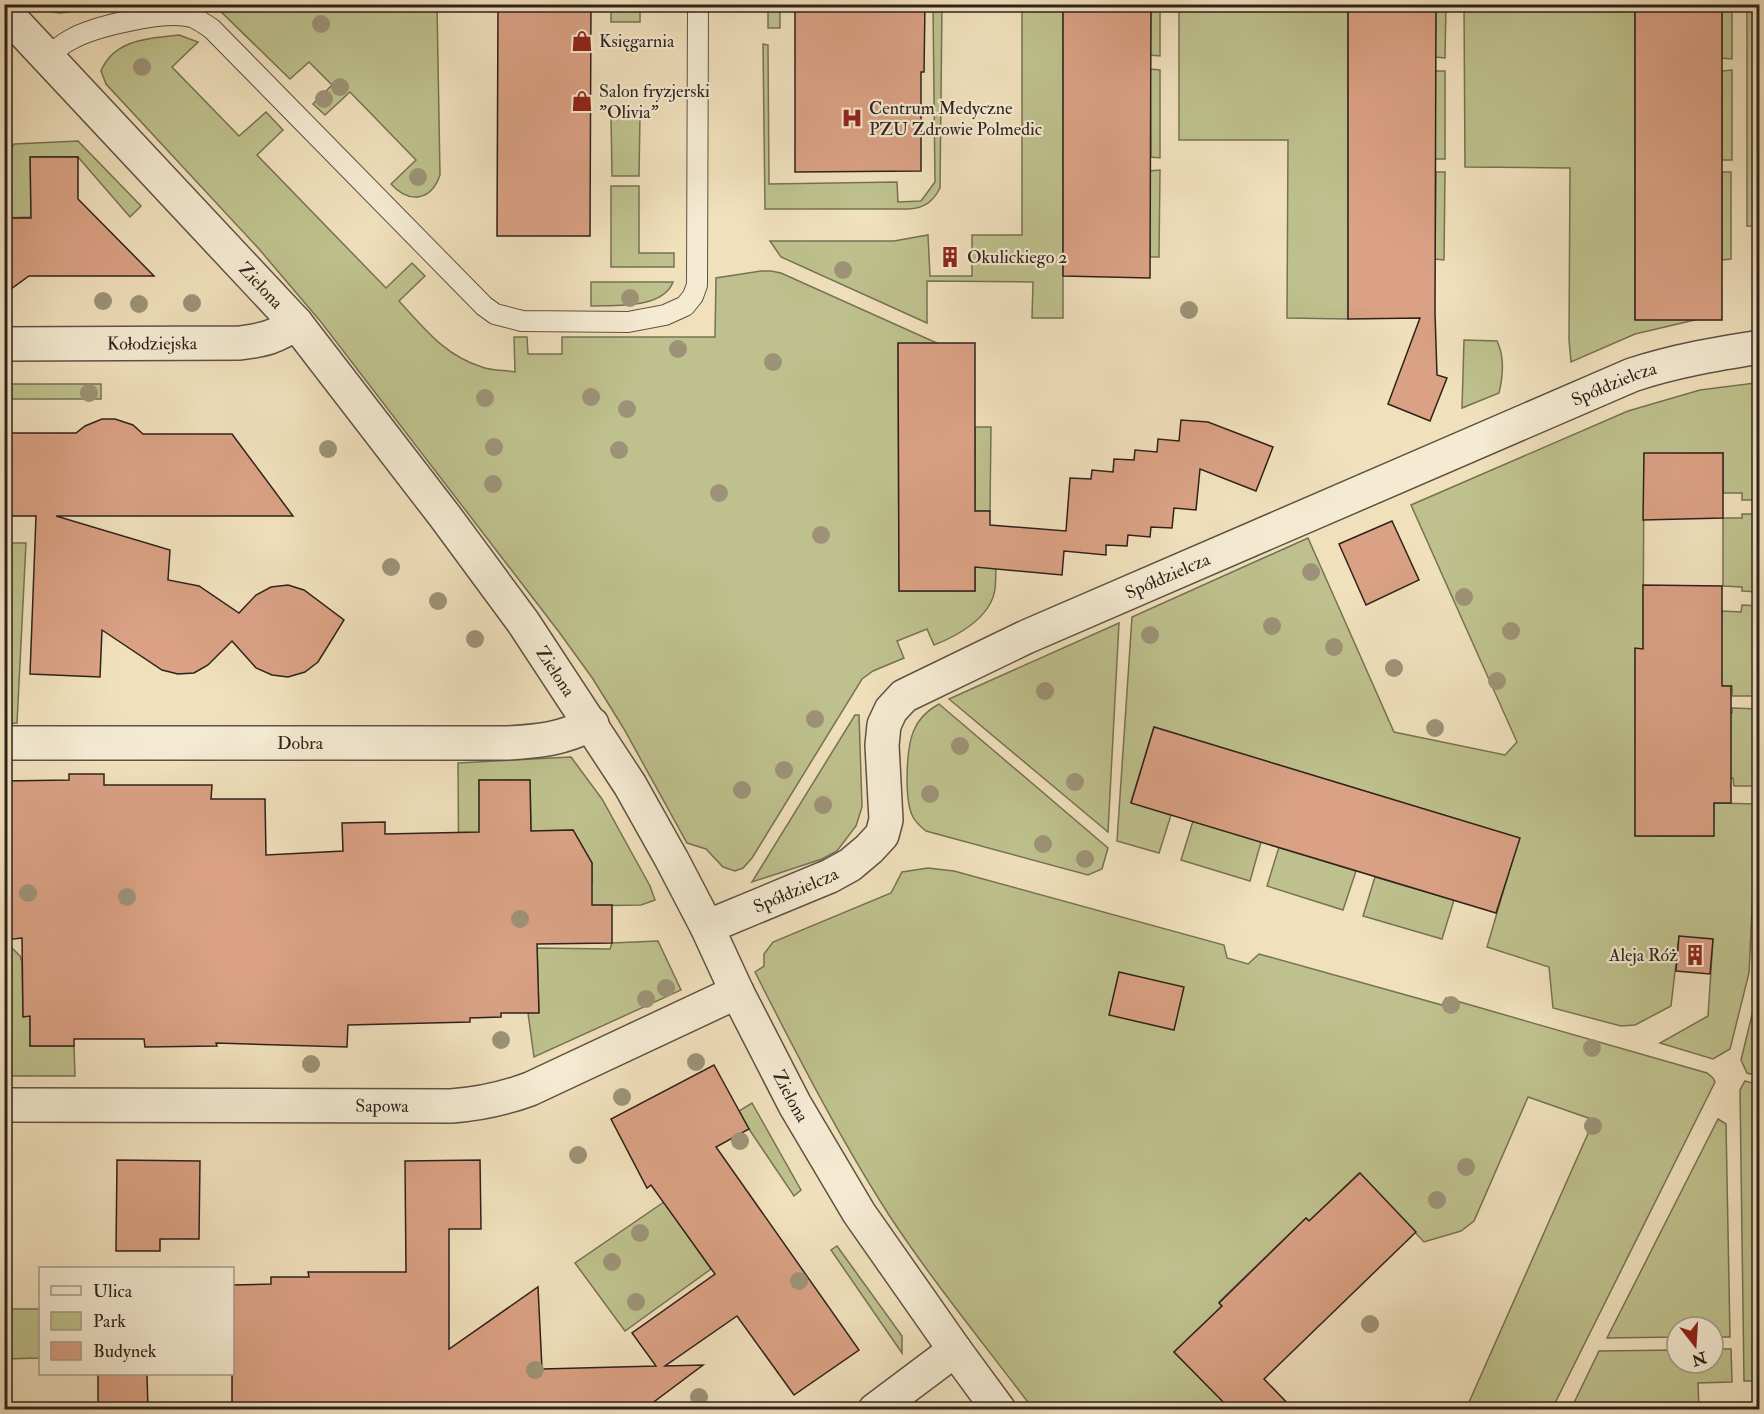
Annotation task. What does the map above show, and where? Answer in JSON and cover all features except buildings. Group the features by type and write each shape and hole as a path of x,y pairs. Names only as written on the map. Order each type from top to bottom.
{"street":[{"name":"Zielona","path":"4,11 296,323 517,613 630,785 707,927 737,992 795,1105 859,1213 999,1410"},
{"name":"Kołodziejska","path":"4,344 240,344 279,335 296,323"},
{"name":"Spółdzielcza","path":"707,927 830,876 850,865 882,835 886,820 882,745 884,725 891,710 912,691 1026,638 1632,375 1695,358 1760,348"},
{"name":"Dobra","path":"4,743 508,743 568,736 592,724"},
{"name":"Sapowa","path":"4,1104 451,1106 482,1104 530,1089 737,992"},
{"path":"875,1410 955,1350"}],"lane":[{"path":"48,56 68,40 105,27 180,15 202,21 489,310 495,314 522,321 628,322 665,315 685,306 693,296 697,285 698,4"}],"green space":[{"path":"42,5 126,5 60,13 53,12"},
{"path":"214,5 437,5 440,175 436,184 425,195 419,197 405,195 398,190 391,184 416,160 350,92 325,115 313,104 332,85 309,62 290,79"},
{"path":"611,5 640,5 640,22 611,22"},
{"path":"768,5 780,5 780,28 768,28"},
{"path":"933,5 942,5 940,188 934,197 924,206 909,209 765,209 763,44 768,45 769,184 897,182 898,202 921,201 935,182"},
{"path":"1022,5 1063,5 1063,318 1032,318 1033,282 927,281 927,323 781,257 770,241 894,241 928,235 930,276 972,276 972,235 1022,235"},
{"path":"1151,5 1160,5 1160,56 1150,55"},
{"path":"1179,5 1348,5 1348,319 1287,318 1288,140 1179,140"},
{"path":"1436,5 1446,5 1445,58 1435,57"},
{"path":"1464,5 1635,5 1635,319 1699,319 1635,334 1571,362 1569,340 1570,168 1465,167"},
{"path":"1722,5 1732,5 1732,59 1722,58"},
{"path":"1747,5 1759,5 1759,226 1747,226"},
{"path":"179,35 198,42 172,67 239,136 266,112 283,130 257,155 386,288 412,263 425,276 399,301 436,340 469,362 490,369 515,372 514,337 527,337 528,354 562,354 562,337 715,337 716,278 761,271 781,273 939,344 898,344 899,591 975,591 975,532 996,532 996,582 992,599 987,609 972,624 934,645 927,629 897,641 904,658 873,671 862,679 752,858 743,868 735,871 723,867 706,849 687,843 624,729 593,679 559,632 321,322 259,249 106,84 101,71 115,52 124,46 145,39"},
{"path":"1150,69 1160,70 1160,158 1151,157"},
{"path":"1732,70 1732,160 1722,160 1722,71"},
{"path":"1435,71 1445,71 1445,159 1435,159"},
{"path":"611,116 640,116 639,176 612,176"},
{"path":"78,141 141,206 130,217 78,157 31,157 31,217 5,218 4,163 14,144"},
{"path":"1160,170 1159,257 1150,257 1150,171"},
{"path":"1436,172 1445,172 1444,260 1435,259"},
{"path":"1722,172 1731,172 1731,259 1722,260"},
{"path":"611,186 639,186 639,253 674,253 674,267 611,267"},
{"path":"591,282 673,282 668,291 649,301 637,304 591,306"},
{"path":"1464,340 1497,341 1501,353 1502,380 1499,393 1462,408"},
{"path":"1755,383 1760,420 1759,500 1742,500 1742,493 1723,493 1723,453 1644,454 1643,649 1635,649 1635,836 1713,836 1714,803 1757,804 1749,973 1730,1049 1713,1059 1660,1043 1708,1016 1713,940 1679,937 1671,1006 1635,1025 1621,1026 1553,1008 1549,967 1487,947 1519,838 1154,727 1131,802 1171,815 1159,853 1117,841 1132,617 1308,538 1394,732 1505,755 1517,742 1411,505 1628,411 1700,390"},
{"path":"5,384 101,384 101,399 5,399"},
{"path":"975,427 991,427 990,511 975,511"},
{"path":"1742,514 1759,514 1759,592 1742,591 1742,587 1723,586 1723,518 1742,518"},
{"path":"4,543 26,543 17,723 5,724"},
{"path":"1742,605 1759,606 1759,696 1732,696 1732,686 1714,686 1722,611 1741,612"},
{"path":"1119,623 1108,832 949,699"},
{"path":"939,704 1108,848 1102,869 1088,875 926,831 919,825 913,817 908,799 909,749 918,722"},
{"path":"1732,708 1759,709 1757,786 1734,786 1733,778 1714,779 1714,712 1732,713"},
{"path":"855,715 859,715 862,807 856,826 837,851 822,859 752,882"},
{"path":"571,757 602,799 650,886 655,900 641,905 459,908 458,763","holes":["479,780 530,780 531,831 573,830 592,863 592,882 480,872"]},
{"path":"1193,821 1261,842 1250,881 1181,860"},
{"path":"1279,847 1356,871 1343,910 1267,886"},
{"path":"928,868 954,871 1224,945 1227,958 1248,964 1259,954 1442,1005 1446,998 1707,1073 1713,1078 1715,1082 1552,1409 1466,1409 1594,1120 1528,1097 1474,1221 1461,1231 1424,1242 1359,1173 1309,1221 1306,1218 1219,1302 1222,1306 1174,1352 1231,1409 1033,1409 941,1289 889,1215 836,1126 755,972 764,966 764,954 773,942 891,893 902,872"},
{"path":"1375,877 1454,900 1442,939 1363,916"},
{"path":"4,940 20,956 22,962 23,1016 30,1016 30,1046 74,1046 75,1076 6,1076"},
{"path":"658,941 681,990 534,1057 528,1013 539,1012 537,948 610,949 612,943"},
{"path":"1759,986 1760,1076 1747,1073 1741,1060"},
{"path":"1745,1081 1760,1085 1759,1381 1744,1381 1740,1090"},
{"path":"752,1103 801,1190 794,1196 739,1111"},
{"path":"1718,1119 1726,1124 1730,1337 1725,1337 1725,1315 1665,1315 1665,1337 1607,1338"},
{"path":"664,1202 711,1269 625,1331 575,1263"},
{"path":"837,1246 902,1336 902,1353 831,1250"},
{"path":"5,1309 39,1309 39,1358 5,1359"},
{"path":"1725,1349 1731,1349 1732,1382 1698,1383 1699,1409 1571,1409 1599,1351 1665,1350 1665,1375 1725,1375"}],"place":[{"name":"Księgarnia","path":"582,41"},
{"name":"Salon fryzjerski \"Olivia\"","path":"582,101"},
{"name":"Centrum Medyczne PZU Zdrowie Polmedic","path":"852,118"},
{"name":"Okulickiego 2","path":"950,257"},
{"name":"Aleja Róż","path":"1695,955"}]}
